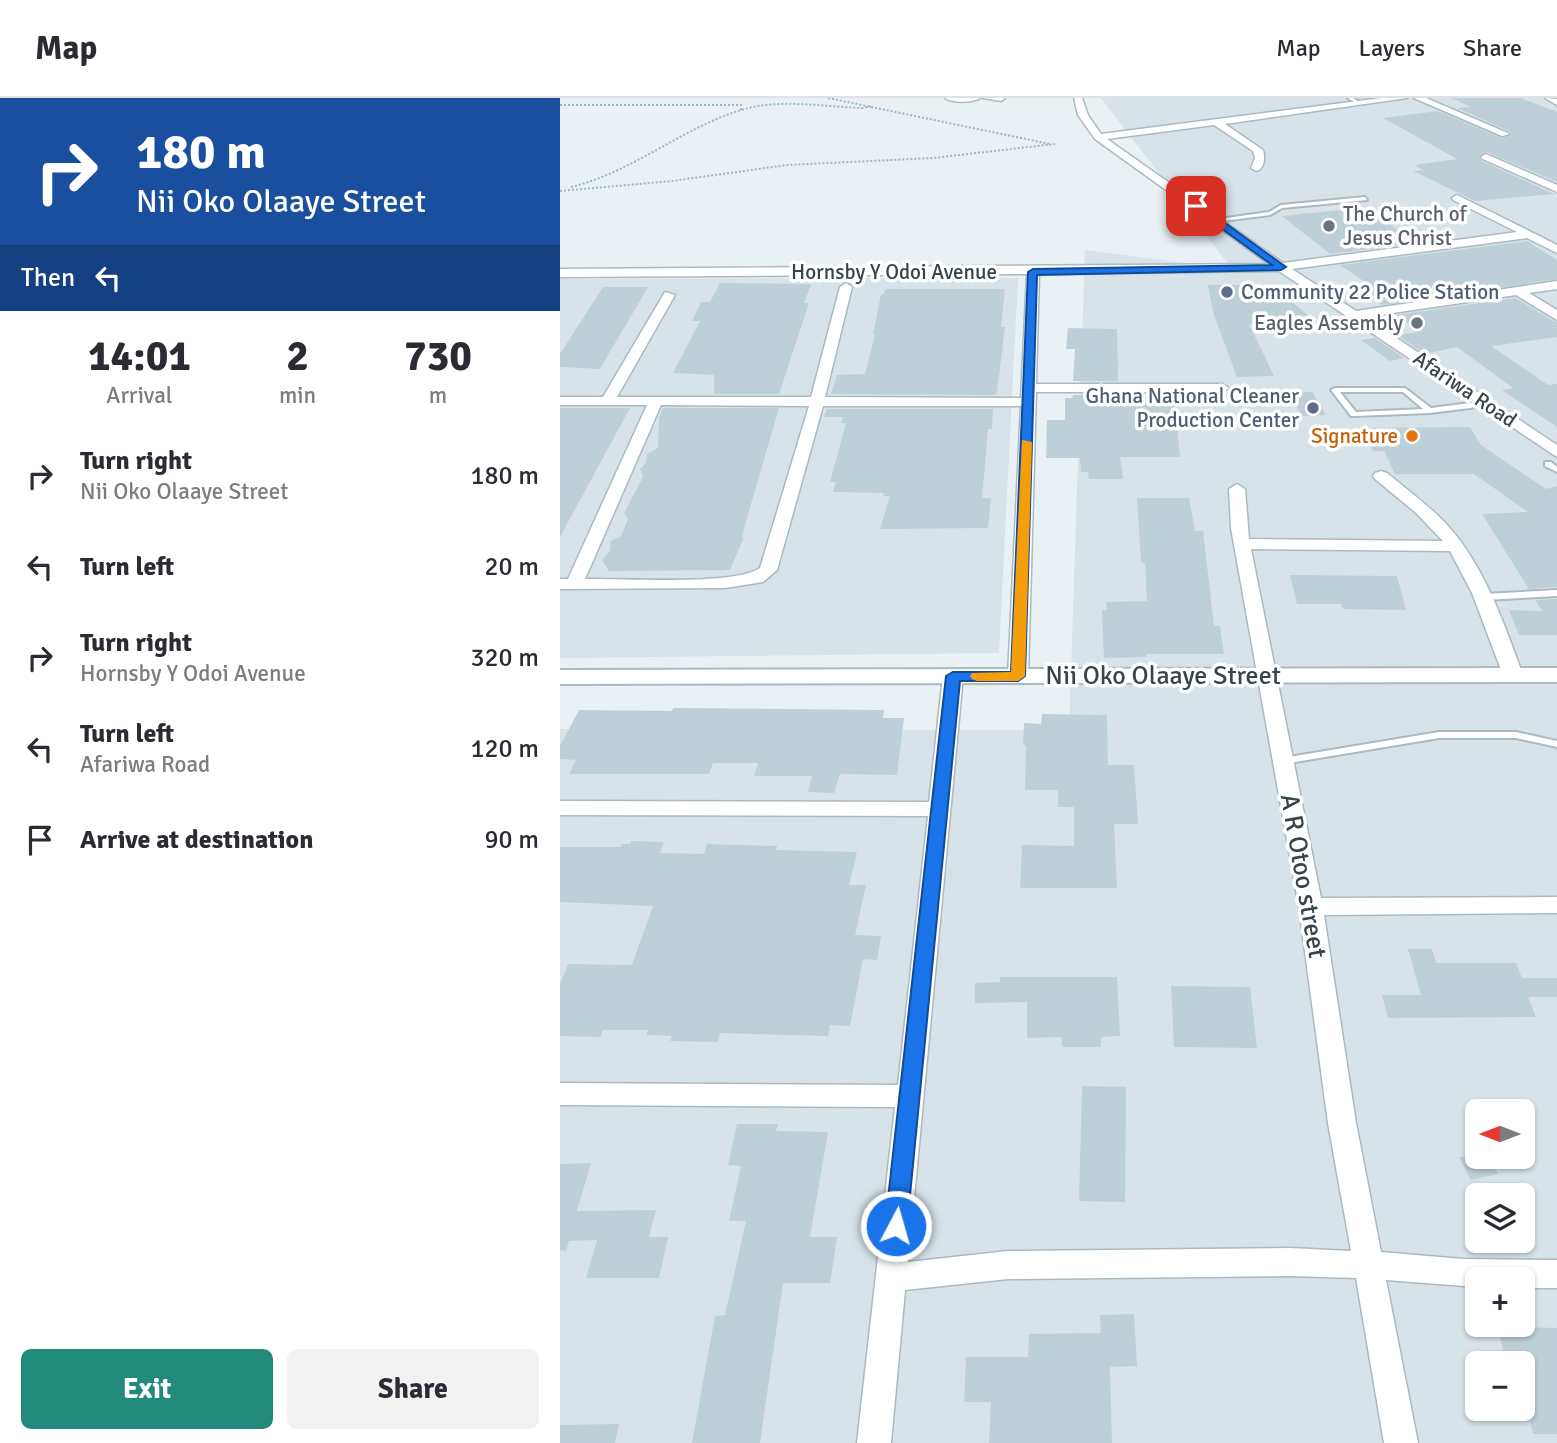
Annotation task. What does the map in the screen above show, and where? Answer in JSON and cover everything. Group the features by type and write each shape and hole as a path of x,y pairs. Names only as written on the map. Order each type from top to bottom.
{"street":[{"path":"949,98 976,99"},
{"path":"987,99 1001,98"},
{"name":"Afariwa Road","path":"1078,98 1083,115 1098,137 1281,267 1486,403 1554,454"},
{"path":"1098,137 1403,98"},
{"path":"1418,98 1505,134"},
{"path":"1549,98 1557,102"},
{"path":"1216,122 1258,150 1261,158 1256,168"},
{"path":"1486,157 1557,190"},
{"path":"1457,198 1557,250"},
{"name":"Hornsby Y Odoi Avenue","path":"560,273 1033,272 1281,267 1529,234"},
{"path":"1018,676 1033,272"},
{"path":"1356,315 1557,285"},
{"path":"656,401 567,584 725,583 757,578 768,570 818,401 825,360 846,288"},
{"path":"1518,291 1557,316"},
{"path":"608,401 669,295"},
{"path":"560,401 818,401 1222,388"},
{"path":"1381,476 1433,520 1455,546 1484,597 1513,675"},
{"name":"A R Otoo street","path":"1237,489 1236,503 1242,544 1311,907 1342,1123 1401,1443"},
{"path":"1242,544 1455,546"},
{"name":"Nii Oko Olaaye Street","path":"560,677 1557,675"},
{"path":"874,1443 953,676"},
{"path":"560,807 940,809"},
{"path":"1311,907 1557,905"},
{"path":"560,1094 909,1096"},
{"path":"891,1278 1008,1265 1277,1262 1367,1265 1463,1273 1557,1274"}],"lane":[{"path":"1350,98 1359,103"},
{"path":"1215,220 1270,213 1281,207 1365,199"},
{"path":"1430,411 1405,390 1335,390 1354,414 1430,411 1486,403"},
{"path":"1554,454 1557,470"},
{"path":"1484,597 1557,593"},
{"path":"1283,761 1439,735 1516,735 1557,744"}],"path":[{"path":"560,190 672,181 787,165 933,158 1055,145 828,98"},
{"path":"560,105 741,105 741,110"},
{"path":"560,190 588,185 617,172 683,134 741,110 762,106 872,106"}],"shaded area":[{"path":"1101,98 1557,98 1557,1443 560,1443 560,729 1069,730 1085,250 1232,269"},
{"path":"1361,193 1380,202 1377,205 1279,215 1264,203"},
{"path":"1018,278 999,653 560,658 560,279"}],"building":[{"path":"1451,98 1521,98 1557,112 1557,182 1487,152 1478,157 1554,194 1475,201 1413,171 1423,170 1414,165 1457,159 1383,118 1438,111 1501,138 1512,135 1511,132 1457,108 1471,107"},
{"path":"1341,210 1356,221 1381,218 1416,243 1330,254 1282,216"},
{"path":"1527,241 1557,260 1557,279 1381,305 1356,286 1368,284 1340,265"},
{"path":"720,283 811,284 804,303 809,303 779,394 714,394 714,375 673,373 700,321 692,321 701,302 710,302"},
{"path":"1208,285 1243,285 1247,301 1290,300 1316,322 1249,324 1274,376 1237,377 1213,312"},
{"path":"603,287 648,287 600,369 560,367 560,354"},
{"path":"885,289 1005,289 1001,327 1005,327 997,392 994,395 831,394 837,375 865,374 875,335 881,294 884,294"},
{"path":"1515,298 1557,323 1557,337 1491,346 1548,385 1557,384 1557,427 1502,390 1513,388 1457,347 1425,354 1397,335 1419,332 1396,315"},
{"path":"1068,328 1117,329 1118,381 1073,381 1075,349 1066,349"},
{"path":"1375,338 1404,358 1390,361 1361,340"},
{"path":"1312,392 1326,415 1302,416 1289,393"},
{"path":"1073,395 1118,395 1118,400 1174,400 1180,457 1120,457 1123,479 1089,479 1088,472 1081,472 1080,458 1046,458 1047,420 1065,420 1065,398 1072,398"},
{"path":"560,408 630,408 560,537"},
{"path":"663,408 779,408 744,528 744,537 730,570 609,571 602,560 610,551 611,541 621,536 628,519 624,513 643,477 640,469 646,463 647,454 658,448 659,417"},
{"path":"827,409 993,409 992,429 988,429 982,498 991,498 988,528 880,529 890,496 883,496 884,493 833,492 836,482 830,482 846,423 841,423 843,417 824,417"},
{"path":"1470,427 1481,445 1546,489 1557,486 1557,587 1529,589 1482,514 1528,512 1474,474 1395,474 1384,451 1373,451 1364,428"},
{"path":"1137,498 1189,498 1195,531 1203,531 1214,626 1220,626 1224,654 1146,654 1147,657 1104,658 1102,610 1107,610 1106,602 1147,601 1145,563 1141,563"},
{"path":"1290,575 1397,576 1406,610 1343,609 1341,604 1297,604"},
{"path":"1557,599 1557,635 1519,635 1509,610 1542,611 1535,600"},
{"path":"673,708 884,710 883,718 904,718 897,775 840,774 834,793 808,792 812,776 754,776 758,763 713,763 709,774 569,774 576,760 560,759 560,746 579,710 672,711"},
{"path":"1042,714 1107,715 1108,765 1134,765 1138,824 1114,824 1117,888 1020,888 1022,845 1074,846 1074,807 1058,807 1058,790 1025,790 1024,723 1041,724"},
{"path":"631,841 664,842 660,853 704,854 707,844 777,846 776,850 857,852 849,885 866,885 855,935 881,936 877,960 863,959 850,1026 830,1025 828,1036 720,1033 718,1042 670,1041 672,1036 646,1035 648,1030 603,1030 600,1037 560,1036 560,984 568,964 632,965 653,906 560,902 560,847 621,847"},
{"path":"1408,949 1432,949 1436,963 1516,963 1522,978 1557,978 1557,997 1528,997 1536,1017 1388,1018 1382,995 1421,995"},
{"path":"1000,977 1117,977 1120,1036 1101,1037 1101,1047 1062,1047 1062,1037 1027,1038 1027,1002 975,1003 975,983 1000,982"},
{"path":"1171,986 1250,987 1257,1048 1174,1047"},
{"path":"1082,1086 1126,1087 1125,1202 1079,1201"},
{"path":"737,1124 778,1124 776,1131 828,1132 810,1237 837,1237 830,1283 783,1283 760,1443 692,1443 715,1316 725,1315 746,1221 729,1221 741,1166 728,1165"},
{"path":"1459,1157 1465,1157 1465,1168"},
{"path":"591,1163 577,1211 656,1210 649,1237 668,1237 659,1278 586,1278 597,1240 569,1241 566,1251 560,1250 560,1164"},
{"path":"1465,1169 1495,1169 1498,1174 1471,1180"},
{"path":"1134,1314 1137,1366 1110,1367 1112,1443 989,1443 991,1402 964,1402 966,1357 1028,1357 1029,1334 1101,1333 1100,1315"},
{"path":"1535,1328 1557,1328 1557,1434 1533,1434 1530,1421 1535,1421 1535,1351 1503,1351 1500,1337 1535,1337"},
{"path":"619,1424 615,1443 560,1443 560,1425"}],"slow traffic":[{"path":"977,676 1018,676 1026,442"}],"place":[{"name":"The Church of Jesus Christ","path":"1329,226"},
{"name":"Community 22 Police Station","path":"1227,292"},
{"name":"Eagles Assembly","path":"1417,323"},
{"name":"Ghana National Cleaner Production Center","path":"1313,408"},
{"name":"Signature","path":"1412,436"}],"route":[{"path":"896,1226 953,676 1018,676 1033,272 1281,267 1196,206"}]}
